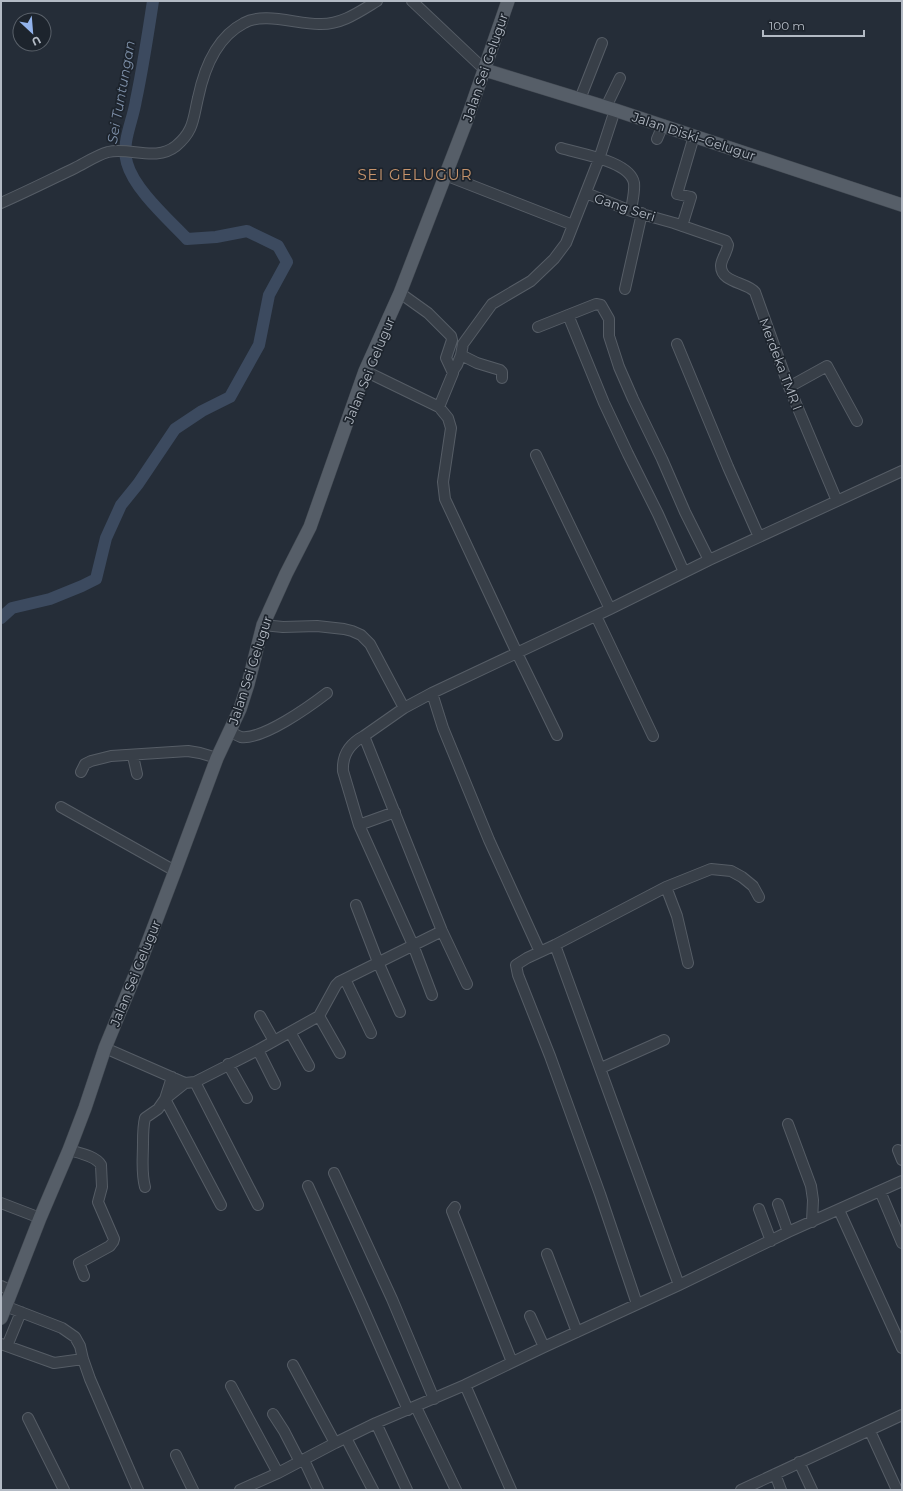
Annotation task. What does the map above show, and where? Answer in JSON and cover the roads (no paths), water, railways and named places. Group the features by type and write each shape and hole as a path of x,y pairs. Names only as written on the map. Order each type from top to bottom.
{"main road":[{"name":"Jalan Sei Gelugur","path":"3,1312 7,1289 40,1218 86,1108 105,1048 140,963 217,758 230,732 248,684 263,625 286,574 310,527 365,371 400,293 485,70 508,1"},
{"name":"Jalan Diski–Gelugur","path":"485,70 611,108 902,205"}],"street":[{"path":"1,203 108,152 153,153 170,150 182,140 193,124 202,78 219,46 231,30 244,23 256,19 286,20 319,24 336,22 347,18 377,1"},
{"path":"412,1 485,70"},
{"path":"580,99 602,43"},
{"name":"Gang Seri","path":"620,78 611,108 600,159 586,193 631,211 682,226 726,242"},
{"path":"657,139 663,125"},
{"path":"682,226 691,197 677,194 694,136"},
{"path":"561,148 600,159 625,169 632,177 634,189 631,211"},
{"path":"445,175 573,225"},
{"path":"453,370 461,355 463,344 492,304 531,281 545,269 566,243 586,193"},
{"path":"624,290 642,213"},
{"name":"Merdeka TMR I","path":"726,242 728,245 721,264 722,272 726,276 750,287 755,292 789,387 837,501"},
{"path":"400,293 428,313 451,336 452,340 446,358 453,370 453,377 439,407"},
{"path":"538,327 596,304 601,305 609,319 609,336 619,367 685,512 709,560"},
{"path":"568,315 604,402 684,572"},
{"path":"676,344 759,537"},
{"path":"461,355 477,363 500,370 502,372 502,378"},
{"path":"789,387 827,366 857,421"},
{"path":"365,371 439,407 448,418 451,428 443,482 445,500 557,736"},
{"path":"536,456 610,609"},
{"path":"432,995 360,825 342,771 342,764 347,752 355,741 404,708 432,693 596,616 709,560 902,471"},
{"path":"596,616 653,736"},
{"path":"263,625 283,627 317,626 344,629 361,635 370,644 404,708"},
{"path":"230,732 241,736 254,735 289,720 327,693"},
{"path":"432,693 443,728 489,840 540,952"},
{"path":"364,736 442,931 467,984"},
{"path":"81,772 86,764 91,761 111,756 133,756 188,751 217,758"},
{"path":"133,756 137,774"},
{"path":"61,807 175,871"},
{"path":"360,825 395,812"},
{"path":"637,1304 600,1194 516,965 519,962 678,881 715,868 731,871 742,877 753,886 759,897"},
{"path":"666,887 677,916 688,964"},
{"path":"356,905 378,962 400,1012"},
{"path":"165,1099 190,1083 258,1050 319,1016 336,985 345,979 442,931"},
{"path":"555,945 679,1285"},
{"path":"345,979 371,1033"},
{"path":"260,1016 274,1041"},
{"path":"319,1016 340,1053"},
{"path":"290,1032 309,1066"},
{"path":"601,1068 664,1040"},
{"path":"105,1048 172,1077 190,1083 258,1205"},
{"path":"258,1050 276,1084"},
{"path":"228,1064 247,1098"},
{"path":"145,1187 142,1161 143,1126 146,1116 158,1109 165,1099 172,1077"},
{"path":"165,1099 221,1205"},
{"path":"788,1124 811,1186 813,1200 812,1222"},
{"path":"69,1150 96,1160 101,1166 102,1187 98,1202 114,1239 110,1246 79,1263 84,1276"},
{"path":"898,1150 902,1160"},
{"path":"334,1173 392,1299 434,1399"},
{"path":"240,1490 278,1473 335,1443 465,1385 679,1285 788,1232 902,1181"},
{"path":"308,1186 412,1409 456,1490"},
{"path":"880,1191 902,1243"},
{"path":"1,1203 40,1218"},
{"path":"778,1204 788,1232"},
{"path":"455,1207 452,1211 512,1362"},
{"path":"760,1210 771,1241"},
{"path":"839,1210 902,1348"},
{"path":"547,1254 577,1332"},
{"path":"3,1312 21,1312 68,1331 75,1337 138,1490"},
{"path":"21,1312 4,1345 54,1362 83,1359"},
{"path":"530,1316 544,1347"},
{"path":"293,1365 335,1443"},
{"path":"465,1385 511,1490"},
{"path":"231,1386 278,1473"},
{"path":"272,1414 284,1431 318,1490"},
{"path":"741,1490 902,1415"},
{"path":"28,1418 64,1490"},
{"path":"376,1424 407,1490"},
{"path":"870,1431 897,1490"},
{"path":"346,1438 373,1490"},
{"path":"176,1455 193,1490"},
{"path":"800,1462 812,1490"},
{"path":"775,1474 782,1490"}],"waterway":[{"name":"Sei Tuntungan","path":"1,618 12,608 50,599 96,579 106,538 121,505 138,484 175,429 202,411 230,397 259,345 269,295 287,262 278,246 247,231 216,237 187,239 152,203 131,173 127,163 125,147 126,139 139,88 153,1"}],"district":[{"name":"SEI GELUGUR","path":"415,174"}]}
